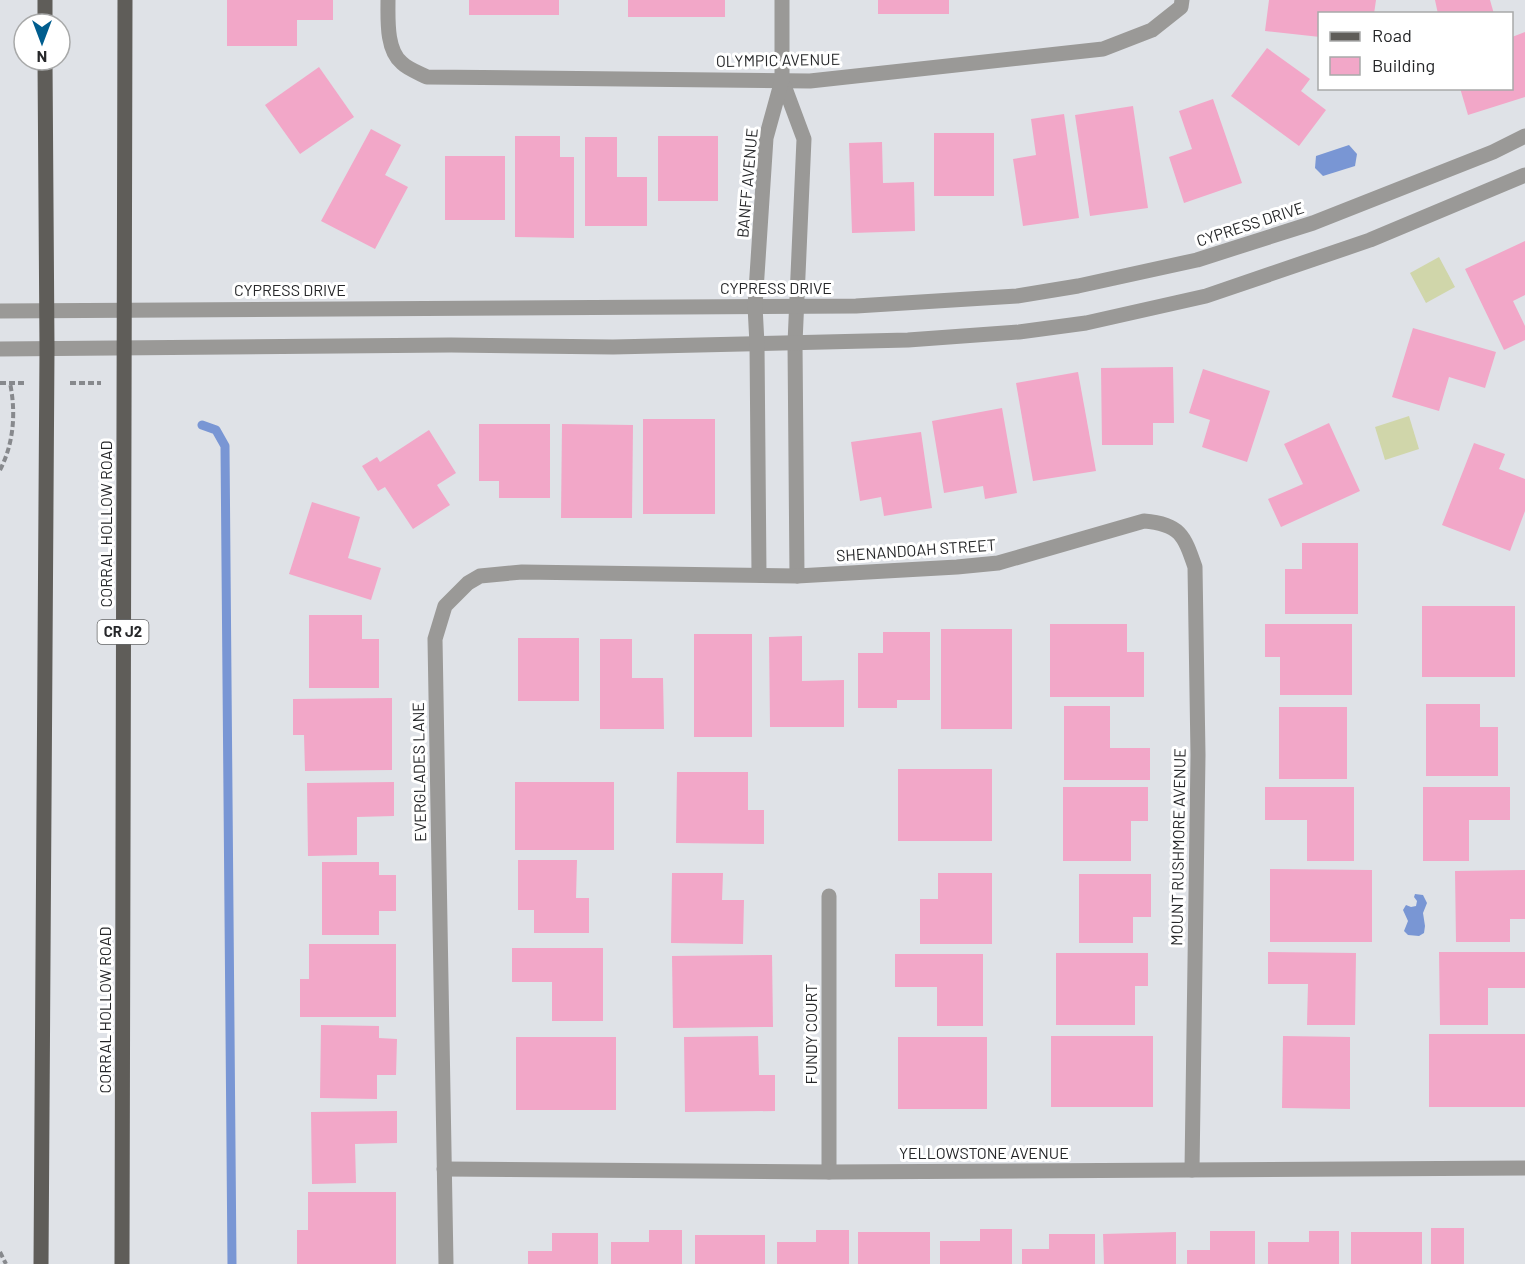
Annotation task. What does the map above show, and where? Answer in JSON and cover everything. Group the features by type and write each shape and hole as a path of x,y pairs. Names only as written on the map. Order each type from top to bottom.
{"main road":[{"name":"CORRAL HOLLOW ROAD","path":"122,1264 125,0"},
{"path":"41,1264 47,349 45,72"}],"street":[{"name":"OLYMPIC AVENUE","path":"388,0 393,51 402,63 427,77 810,81 1103,49 1152,30 1182,4"},
{"path":"782,0 782,80 804,139 795,343 797,576"},
{"name":"BANFF AVENUE","path":"759,575 755,306 766,138 782,80"},
{"name":"CYPRESS DRIVE","path":"0,311 856,306 1017,296 1078,286 1197,260 1313,223 1493,152 1525,136"},
{"path":"0,349 451,345 613,347 908,340 1019,332 1086,323 1206,296 1370,240 1525,175"},
{"name":"SHENANDOAH STREET","path":"759,575 797,576 957,567 998,562 1144,521 1163,523 1176,531"},
{"name":"MOUNT RUSHMORE AVENUE","path":"1176,531 1186,541 1195,567 1198,755 1192,1170"},
{"name":"EVERGLADES LANE","path":"446,1264 435,639 445,606 468,583 480,576 522,572 759,575"},
{"name":"FUNDY COURT","path":"829,896 829,1172"},
{"name":"YELLOWSTONE AVENUE","path":"444,1169 829,1172 1525,1168"}],"path":[{"path":"0,470 8,454 15,405 9,383"},
{"path":"0,1252 6,1264"}],"green space":[{"path":"1439,257 1455,287 1426,303 1410,273"},
{"path":"1409,416 1419,449 1385,460 1375,427"}],"water":[{"path":"1349,145 1357,154 1355,166 1323,176 1315,168 1316,156"},
{"path":"1415,894 1423,895 1427,903 1423,913 1424,933 1419,936 1408,935 1404,931 1408,921 1403,910 1406,905 1416,906"}],"building":[{"path":"227,0 333,0 333,20 297,20 297,46 227,46"},
{"path":"469,0 559,0 559,15 469,15"},
{"path":"628,0 725,0 725,17 628,17"},
{"path":"878,0 949,0 949,14 878,14"},
{"path":"1269,0 1376,0 1374,12 1318,12 1318,37 1265,31"},
{"path":"1435,0 1490,0 1493,12 1438,12"},
{"path":"1525,32 1525,97 1468,115 1461,90 1513,90 1513,37"},
{"path":"1267,48 1310,79 1301,91 1326,110 1299,146 1231,96"},
{"path":"319,67 354,117 300,154 265,105"},
{"path":"1213,99 1242,183 1184,203 1169,157 1192,149 1179,111"},
{"path":"1133,106 1148,208 1090,216 1075,115"},
{"path":"1064,114 1079,218 1023,226 1013,159 1036,155 1031,119"},
{"path":"371,129 401,145 385,175 408,187 375,249 321,221"},
{"path":"934,133 994,133 994,196 934,196"},
{"path":"515,136 560,136 560,157 574,157 574,238 515,237"},
{"path":"658,136 718,136 718,201 658,201"},
{"path":"585,137 617,137 617,177 647,177 647,226 585,226"},
{"path":"882,142 883,183 914,182 915,231 852,233 849,143"},
{"path":"445,156 505,156 505,220 445,220"},
{"path":"1525,241 1525,295 1513,301 1525,326 1525,340 1504,350 1465,269"},
{"path":"1413,328 1496,352 1485,388 1449,377 1439,411 1392,397"},
{"path":"1173,367 1174,423 1153,423 1153,445 1102,445 1101,368"},
{"path":"1203,369 1270,391 1247,462 1202,447 1210,420 1189,413"},
{"path":"1078,372 1096,471 1033,481 1016,383"},
{"path":"1002,408 1017,493 985,499 983,486 944,493 932,421"},
{"path":"643,419 715,419 715,514 643,514"},
{"path":"1329,423 1360,491 1281,527 1268,499 1303,484 1284,444"},
{"path":"479,424 550,424 550,498 499,498 499,481 479,481"},
{"path":"562,424 633,425 632,518 561,518"},
{"path":"429,430 456,473 437,485 450,505 413,529 385,487 378,491 362,466 377,457 380,462"},
{"path":"921,432 932,508 884,516 881,497 860,501 851,442"},
{"path":"1474,443 1505,454 1499,469 1525,479 1525,511 1510,551 1442,525"},
{"path":"312,502 360,517 348,558 381,568 371,600 289,574"},
{"path":"1302,543 1358,543 1358,614 1285,614 1285,569 1302,569"},
{"path":"1422,606 1515,606 1515,677 1422,677"},
{"path":"309,615 362,615 362,639 379,639 379,688 309,688"},
{"path":"1050,624 1127,624 1127,652 1144,652 1144,697 1050,697"},
{"path":"1265,624 1352,624 1352,695 1280,695 1280,657 1265,657"},
{"path":"941,629 1012,629 1012,729 941,729"},
{"path":"883,632 930,632 930,700 897,700 897,708 858,708 858,653 883,653"},
{"path":"694,634 752,634 752,737 694,737"},
{"path":"802,636 802,681 844,680 844,727 770,727 769,637"},
{"path":"518,638 579,638 579,701 518,701"},
{"path":"600,639 632,639 632,678 663,678 664,729 600,729"},
{"path":"392,698 392,770 305,771 304,735 293,735 293,699"},
{"path":"1426,704 1480,704 1480,727 1498,727 1498,776 1426,776"},
{"path":"1064,706 1110,706 1110,748 1150,748 1150,780 1064,780"},
{"path":"1279,707 1347,707 1347,779 1279,779"},
{"path":"898,769 992,769 992,841 898,841"},
{"path":"677,772 748,772 748,810 764,810 764,844 676,843"},
{"path":"394,782 394,816 357,817 357,855 308,856 307,783"},
{"path":"515,782 614,782 614,850 515,850"},
{"path":"1063,787 1148,787 1148,821 1131,821 1131,861 1063,861"},
{"path":"1265,787 1354,787 1354,861 1307,861 1307,820 1265,820"},
{"path":"1423,787 1510,787 1510,820 1469,820 1469,861 1423,861"},
{"path":"518,860 577,860 576,898 589,898 589,933 534,933 534,910 518,910"},
{"path":"322,862 379,862 379,875 396,875 396,911 379,911 379,935 322,935"},
{"path":"1270,869 1372,870 1372,942 1270,942"},
{"path":"1525,870 1525,919 1510,919 1510,942 1456,942 1455,871"},
{"path":"672,873 723,873 722,900 744,900 743,944 671,943"},
{"path":"938,873 992,873 992,944 920,944 920,899 938,899"},
{"path":"1079,874 1151,874 1151,917 1133,917 1133,943 1079,943"},
{"path":"309,944 396,944 396,1017 300,1017 300,979 309,979"},
{"path":"512,948 603,948 603,1021 552,1021 552,982 512,982"},
{"path":"1268,952 1356,953 1355,1025 1307,1025 1308,984 1268,984"},
{"path":"1439,952 1525,952 1525,988 1488,988 1488,1025 1440,1025"},
{"path":"1056,953 1148,953 1148,986 1135,986 1135,1025 1056,1025"},
{"path":"895,954 983,954 983,1026 937,1026 937,987 895,987"},
{"path":"772,955 773,1027 673,1028 672,956"},
{"path":"321,1025 379,1026 379,1038 397,1039 396,1075 377,1075 377,1099 320,1098"},
{"path":"1429,1034 1525,1034 1525,1107 1429,1107"},
{"path":"758,1036 759,1075 775,1075 775,1111 685,1112 684,1037"},
{"path":"1051,1036 1153,1036 1153,1107 1051,1107"},
{"path":"1283,1036 1350,1037 1350,1109 1282,1108"},
{"path":"516,1037 616,1037 616,1110 516,1110"},
{"path":"898,1037 987,1037 987,1109 898,1109"},
{"path":"397,1111 397,1143 355,1144 356,1183 312,1184 311,1112"},
{"path":"308,1192 396,1192 396,1264 297,1264 297,1230 308,1230"},
{"path":"1431,1228 1464,1228 1464,1264 1431,1264"},
{"path":"980,1229 1012,1229 1012,1264 940,1264 940,1241 980,1241"},
{"path":"649,1230 682,1230 682,1264 611,1264 611,1242 649,1242"},
{"path":"816,1230 849,1230 849,1264 777,1264 777,1242 816,1242"},
{"path":"1210,1231 1255,1231 1255,1264 1187,1264 1187,1250 1210,1250"},
{"path":"1309,1231 1339,1231 1339,1264 1268,1264 1268,1242 1309,1242"},
{"path":"858,1232 930,1232 930,1264 858,1264"},
{"path":"1176,1232 1176,1264 1104,1264 1103,1234"},
{"path":"1351,1232 1422,1232 1422,1264 1351,1264"},
{"path":"552,1233 598,1233 598,1264 528,1264 528,1251 552,1251"},
{"path":"1049,1234 1095,1234 1095,1264 1022,1264 1022,1249 1049,1249"},
{"path":"695,1235 765,1235 765,1264 695,1264"}],"waterway":[{"path":"202,425 216,430 225,446 232,1264"}]}
